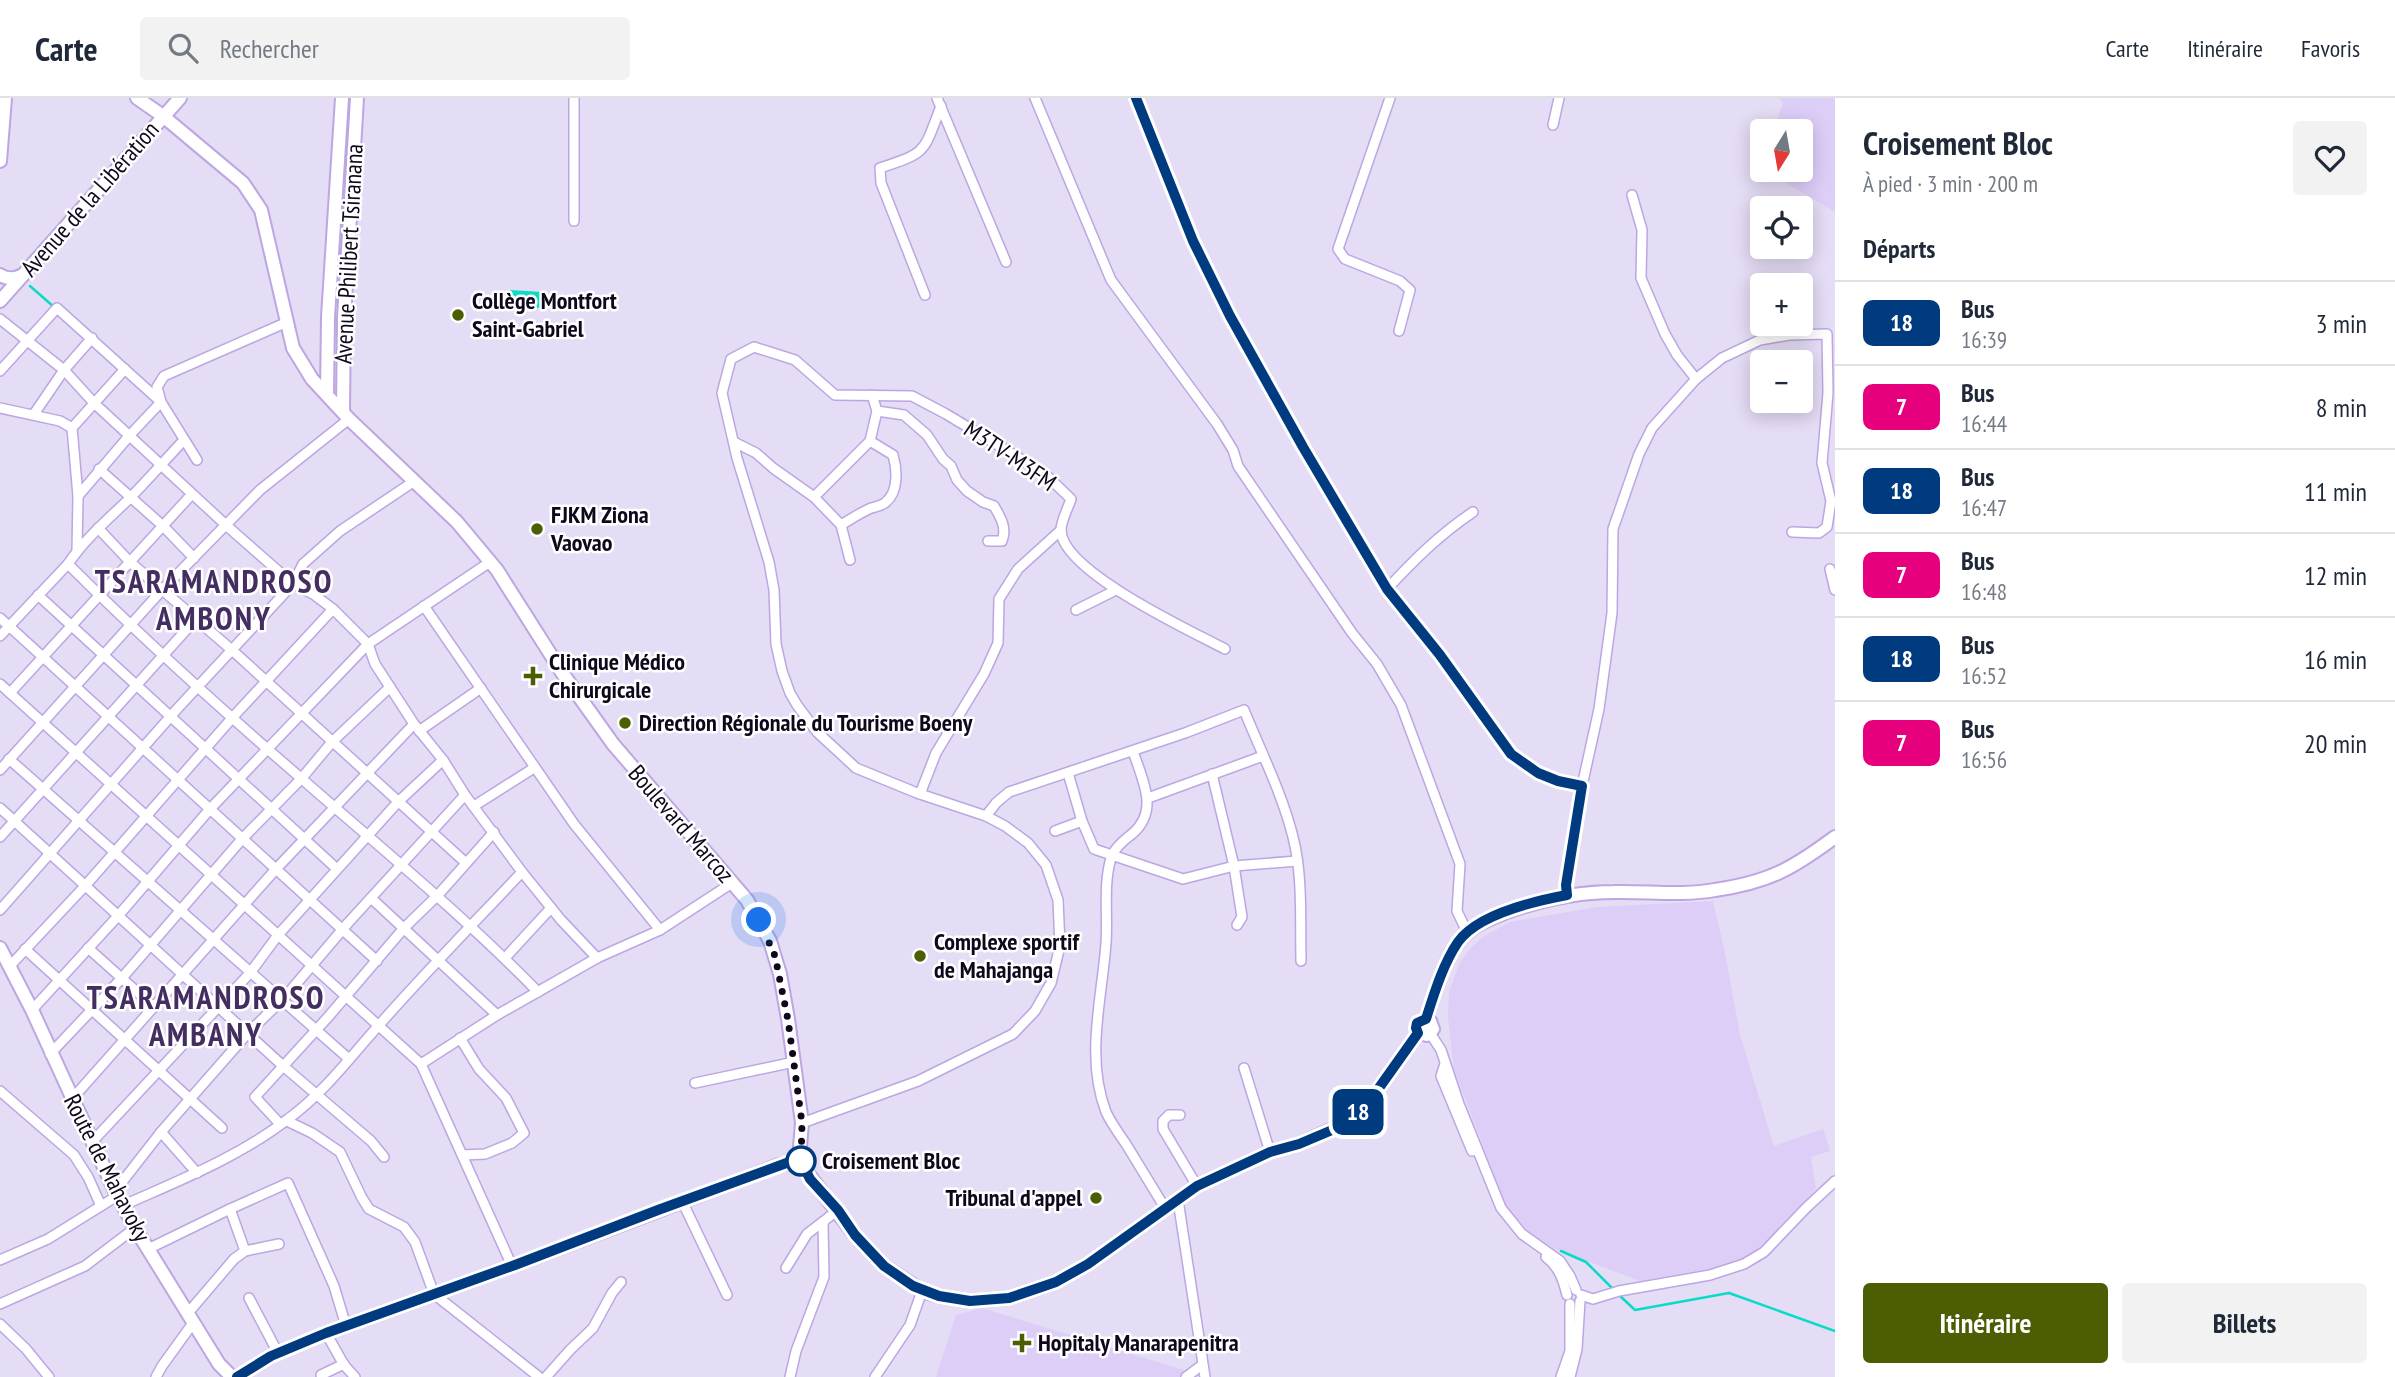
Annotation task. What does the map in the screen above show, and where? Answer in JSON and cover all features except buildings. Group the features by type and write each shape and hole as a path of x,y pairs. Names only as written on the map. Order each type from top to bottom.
{"main road":[{"path":"0,161 5,98"},
{"name":"Boulevard Marcoz","path":"137,98 163,116 243,183 261,211 270,243 285,324 293,348 302,363 346,415 457,522 490,562 563,674 613,744 753,910 773,948 780,974 802,1123 801,1161"},
{"name":"Avenue de la Libération","path":"0,301 180,98"},
{"name":"Avenue Philibert Tsiranana","path":"327,394 328,317 342,98"},
{"name":"Avenue Philibert Tsiranana","path":"346,415 344,318 357,98"},
{"path":"334,229 349,230"},
{"path":"0,275 15,278 23,275"},
{"path":"328,317 344,318"},
{"path":"302,363 319,362 327,357"},
{"path":"235,1377 278,1353 326,1333 792,1161 801,1161 810,1179 884,1266 922,1292 970,1301 1009,1298 1056,1282 1088,1264 1197,1186 1270,1152 1299,1144 1344,1125 1369,1102 1424,1033 1416,1028 1417,1023 1426,1019 1452,953 1467,932 1480,922 1525,905 1567,895 1711,891 1749,884 1799,864 1835,837"},
{"name":"Route de Mahavoky","path":"0,948 135,1228 219,1364 235,1377"}],"street":[{"path":"574,98 574,221"},
{"path":"1035,98 1111,280 1217,424 1233,450 1238,466 1353,634 1377,664 1401,705 1460,864 1457,911 1467,932"},
{"path":"1136,98 1193,241 1230,316 1387,589 1440,655 1511,754 1538,773 1582,786"},
{"path":"1390,98 1338,249 1345,259 1400,281 1410,290 1399,331"},
{"path":"1553,125 1559,98"},
{"path":"939,102 1006,262"},
{"path":"925,295 881,183 880,168 915,156 926,146 939,102"},
{"path":"1632,195 1642,230 1641,278 1665,334 1696,379"},
{"path":"0,372 57,309 161,402"},
{"path":"0,319 64,370 94,403 227,526 293,584 313,594 333,609 368,644 375,664 465,795 551,908 597,958"},
{"path":"197,460 161,402 157,387 164,376 285,324"},
{"path":"1567,895 1566,885 1582,786 1599,709 1612,613 1613,529 1651,428 1696,379 1722,358 1760,340 1789,335 1827,334 1828,393 1822,463 1833,499 1827,527 1819,533 1792,533"},
{"path":"34,414 64,370 92,338"},
{"name":"M3TV-M3FM","path":"734,442 722,393 731,359 754,346 795,360 835,395 912,396 1044,473 1071,499 1061,530 1064,544 1096,576 1116,590 1225,649"},
{"path":"77,551 78,496 72,428 125,369"},
{"path":"814,497 870,441 877,411 872,395"},
{"path":"78,496 99,469 161,402"},
{"path":"0,408 60,421 72,428"},
{"path":"877,411 904,415 927,435 967,491 994,506 1005,534 1002,541 988,541"},
{"path":"0,770 162,590 260,490 346,415"},
{"path":"0,636 98,528 184,440"},
{"path":"841,525 868,509 885,503 893,492 896,467 893,455 870,441"},
{"path":"734,442 756,453 814,497 841,525 850,560"},
{"path":"734,442 769,562 774,590 776,644 790,693 817,732 856,768 920,794 986,816 1028,843 1046,865 1058,900 1060,946 1052,983 1035,1011 1013,1034 918,1081 802,1123"},
{"path":"99,469 163,526 194,558"},
{"path":"0,910 293,584 303,565 340,531 413,482"},
{"path":"9,693 192,494"},
{"path":"1387,589 1444,531 1473,512"},
{"path":"98,528 130,562 233,651 466,863"},
{"path":"920,794 936,753 984,674 998,643 999,599 1018,569 1061,530"},
{"path":"32,1010 210,809 368,644 490,562"},
{"path":"68,564 301,779 438,895 538,992"},
{"path":"1830,569 1835,590"},
{"path":"1076,610 1116,590"},
{"path":"38,595 337,869"},
{"path":"424,606 574,824 660,930"},
{"path":"9,967 179,781 265,681 333,609"},
{"path":"0,618 377,961"},
{"path":"0,837 196,619"},
{"path":"0,684 421,1064 512,1266"},
{"path":"50,1054 122,978 242,839 301,779 332,742 390,687"},
{"path":"72,1099 276,869 367,772 416,727 481,688"},
{"path":"986,816 1009,792 1133,751 1244,710 1279,793 1293,837 1297,861 1301,961"},
{"path":"1133,751 1148,798 1147,817 1112,856 1107,889 1106,943 1096,1020 1100,1088 1107,1113 1165,1208"},
{"path":"1148,798 1263,756"},
{"path":"9,759 349,1059"},
{"path":"92,1142 250,973 309,900 398,802 443,760"},
{"path":"474,806 534,768"},
{"path":"1068,773 1094,849 1112,856 1183,879 1234,866 1297,861"},
{"path":"1212,775 1234,866 1242,917 1237,925"},
{"path":"119,1197 162,1132 247,1034 312,967 342,930 465,795"},
{"path":"0,808 218,1008 371,1141 384,1157"},
{"path":"1055,831 1083,821"},
{"path":"494,832 438,895 404,928 316,1031 255,1097 284,1123 319,1137 340,1152 369,1209 404,1227 415,1241 434,1294 539,1377"},
{"path":"0,1260 48,1239 119,1197 197,1173 239,1152 284,1123 317,1095 522,872"},
{"path":"421,1064 497,1015 597,958 660,930 732,883"},
{"path":"371,898 497,1015"},
{"path":"505,958 551,908"},
{"path":"88,948 154,1007"},
{"path":"25,949 222,1129"},
{"path":"1424,1033 1441,1050 1445,1064 1441,1076 1492,1202 1513,1231 1553,1263 1575,1297 1577,1349 1570,1377"},
{"path":"460,1038 480,1069 506,1098 524,1133 512,1143 485,1154 463,1155"},
{"path":"695,1083 794,1062"},
{"path":"1244,1068 1270,1152"},
{"path":"0,1091 74,1155 101,1206"},
{"path":"1180,1115 1169,1115 1163,1121 1163,1129 1197,1186"},
{"path":"162,1132 197,1173"},
{"path":"1575,1297 1593,1298 1710,1275 1744,1264 1763,1252 1835,1181"},
{"path":"148,1249 288,1183 324,1260 346,1326"},
{"path":"1178,1200 1205,1377"},
{"path":"682,1201 727,1294"},
{"path":"230,1209 245,1251"},
{"path":"786,1268 807,1234 838,1210"},
{"path":"790,1377 796,1351 824,1277 823,1223"},
{"path":"0,1304 85,1266 135,1228"},
{"path":"156,1377 191,1318 234,1259 245,1251 279,1244"},
{"path":"547,1377 593,1328 612,1293 621,1283"},
{"path":"875,1377 910,1325 922,1292"},
{"path":"1562,1377 1570,1351 1575,1297"},
{"path":"248,1298 278,1353"},
{"path":"0,1324 26,1349 49,1377"},
{"path":"326,1333 355,1377"},
{"path":"321,1375 344,1364"},
{"path":"1186,1377 1202,1365"}],"shaded area":[{"path":"1779,98 1835,98 1835,212 1813,199 1813,196 1808,196 1784,182 1813,182 1813,119 1778,119 1783,103"},
{"path":"510,290 542,292 541,308 509,306"},
{"path":"1713,901 1740,1035 1774,1146 1823,1129 1830,1151 1811,1157 1816,1189 1748,1262 1640,1281 1555,1249 1529,1232 1506,1206 1454,1070 1448,1017 1449,992 1460,962 1470,949 1481,938 1510,922 1597,907"},
{"name":"Hopitaly Manarapenitra","path":"982,1308 1187,1371 1181,1377 936,1377 956,1315"}],"waterway":[{"path":"30,286 54,307"},
{"path":"1561,1251 1586,1262 1614,1290"},
{"path":"1619,1295 1635,1310 1729,1293 1835,1331"}],"bus line":[{"name":"18","path":"237,1377 271,1356 326,1333 792,1161 801,1161 810,1179 884,1266 922,1292 970,1301 1009,1298 1056,1282 1088,1264 1197,1186 1270,1152 1299,1144 1344,1125 1369,1102 1411,1046 1418,1033 1417,1023 1426,1019 1452,953 1467,932 1480,922 1525,905 1567,895 1566,885 1582,786 1538,773 1511,754 1440,655 1387,589 1230,316 1193,241 1136,98"}],"place":[{"name":"Collège Montfort Saint-Gabriel","path":"458,315"},
{"name":"FJKM Ziona Vaovao","path":"537,529"},
{"name":"Clinique Médico Chirurgicale","path":"533,676"},
{"name":"Direction Régionale du Tourisme Boeny","path":"625,723"},
{"name":"Complexe sportif de Mahajanga","path":"920,956"},
{"name":"Croisement Bloc","path":"801,1161"},
{"name":"Tribunal d'appel","path":"1096,1198"},
{"name":"Hopitaly Manarapenitra","path":"1022,1343"}],"district":[{"name":"TSARAMANDROSO AMBONY","path":"214,600"},
{"name":"TSARAMANDROSO AMBANY","path":"206,1016"}],"route":[{"path":"759,920 770,941 780,974 802,1123 801,1161"}]}
